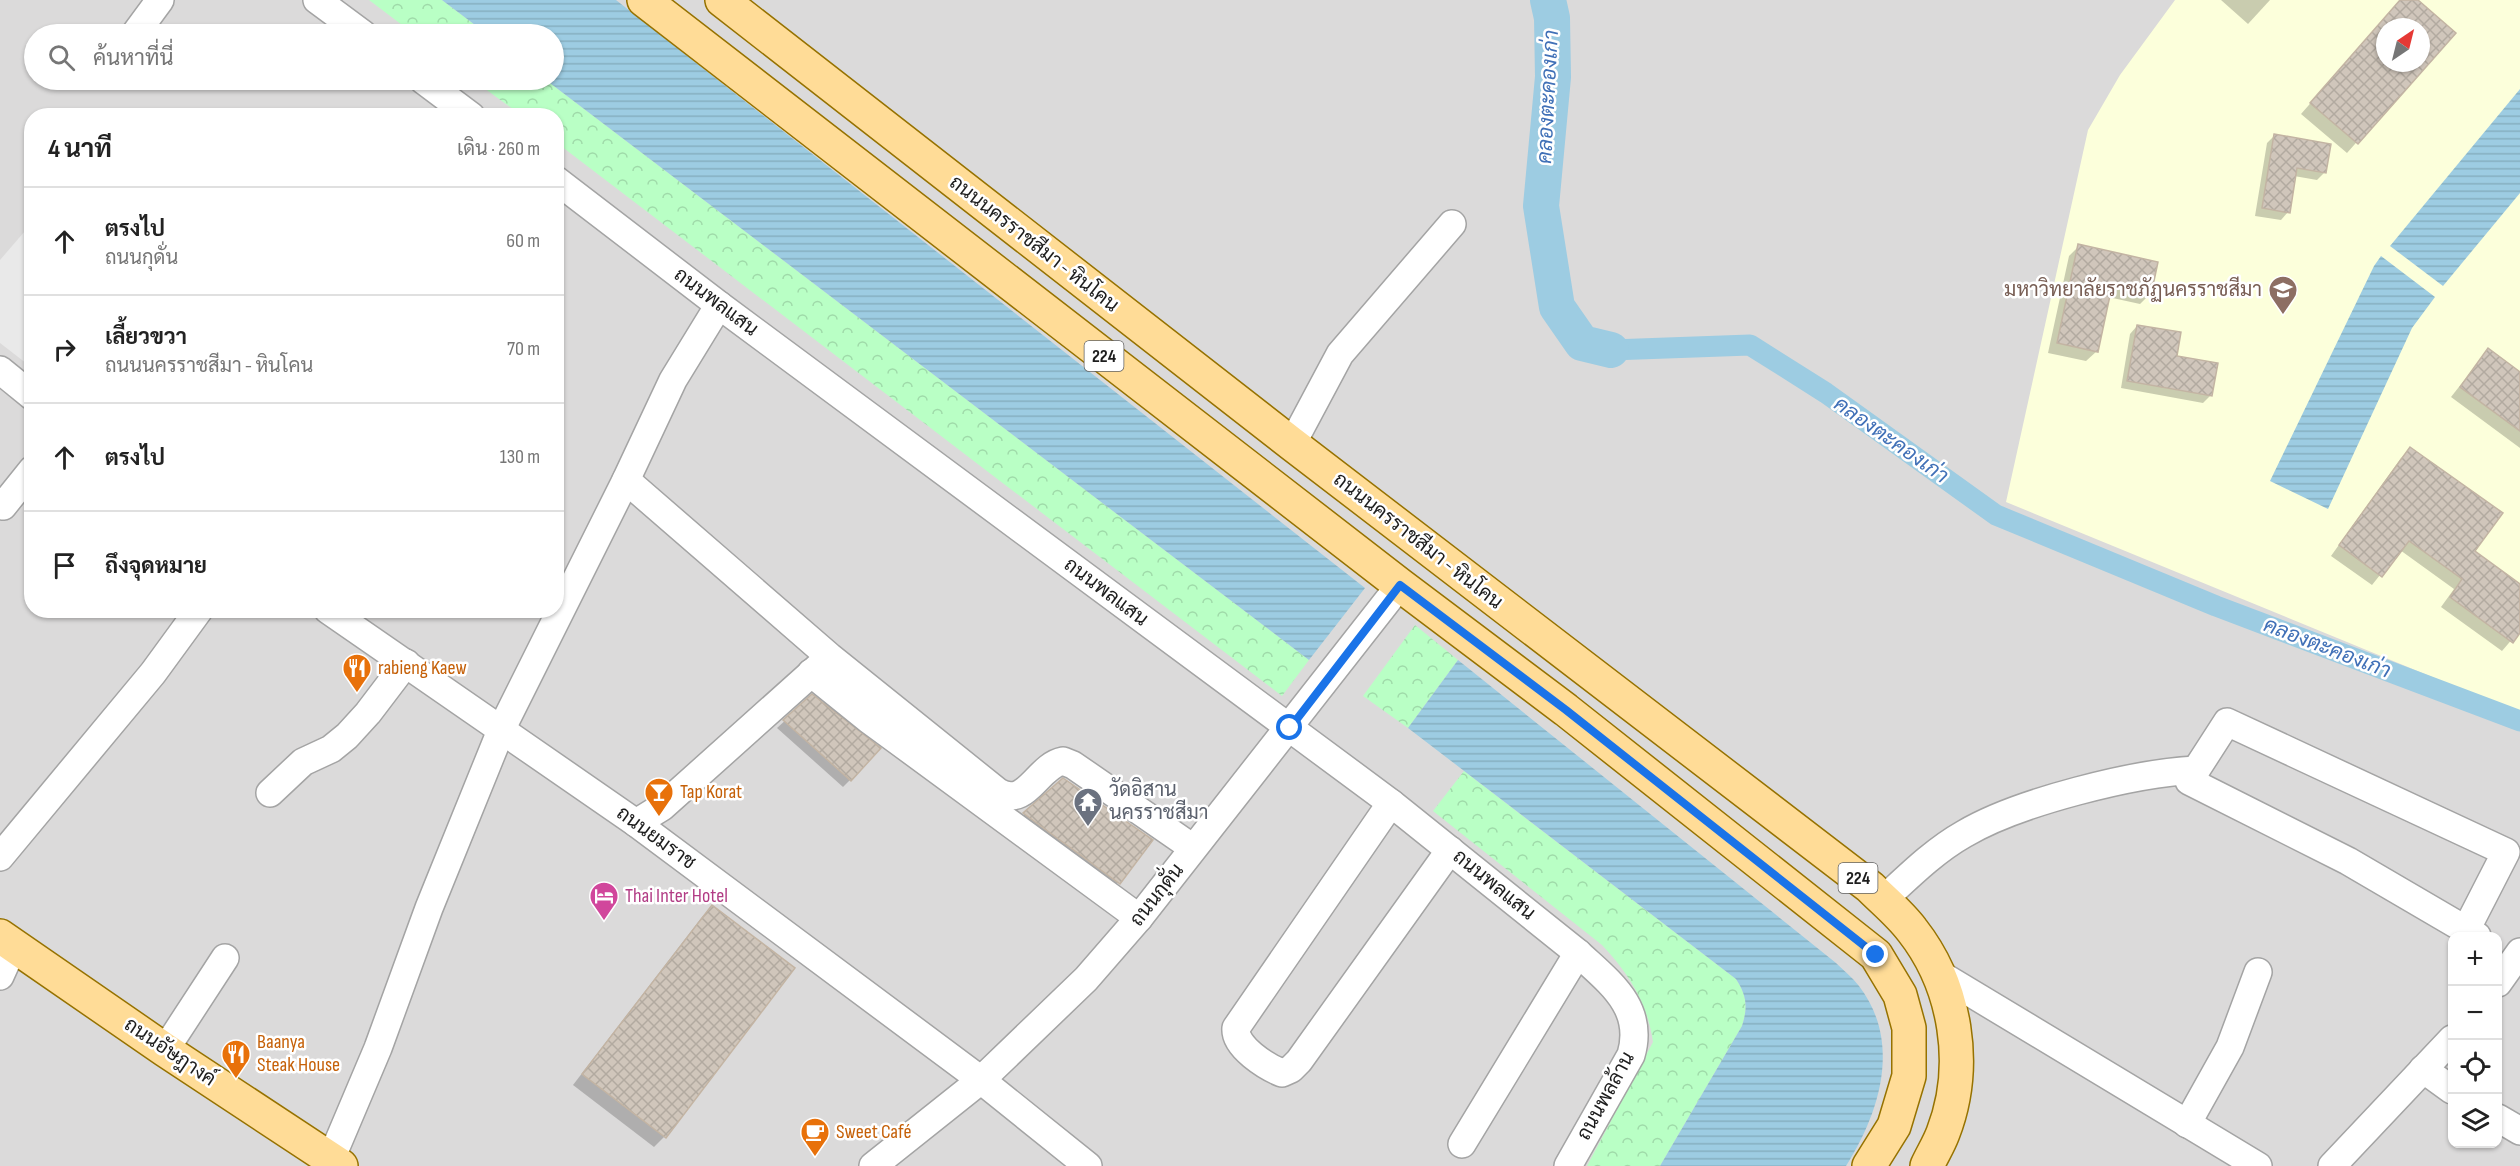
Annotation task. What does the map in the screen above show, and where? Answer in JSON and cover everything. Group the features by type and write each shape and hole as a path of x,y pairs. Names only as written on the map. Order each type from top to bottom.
{"main road":[{"name":"224","path":"644,0 1400,585 1566,710 1876,955 1900,995 1909,1028 1909,1076 1894,1125 1869,1166"},
{"name":"ถนนนครราชสีมา - หินโคน","path":"722,0 1292,444 1870,887 1912,930 1941,975 1957,1044 1955,1089 1943,1133 1927,1166"},
{"path":"1400,585 1428,549"},
{"name":"ถนนอัษฎางค์","path":"7,941 165,1050 336,1162"}],"street":[{"path":"142,24 159,0"},
{"path":"317,0 349,24"},
{"path":"436,90 460,108"},
{"name":"ถนนพลแสน","path":"564,186 719,305 1391,803 1578,952 1619,992 1634,1024"},
{"path":"1292,444 1340,354 1452,224"},
{"path":"564,603 673,380 719,305"},
{"path":"0,370 24,390"},
{"path":"3,506 24,480"},
{"path":"626,480 821,665 868,719 1139,918"},
{"name":"ถนนกุดั่น","path":"873,1166 981,1080 1086,979 1139,918 1400,585"},
{"path":"0,857 153,672 193,618"},
{"name":"ถนนยมราช","path":"340,618 636,823 981,1080 1088,1166"},
{"path":"336,1162 429,908 501,728 556,618"},
{"path":"270,793 303,762 331,749 347,736 368,713 406,663"},
{"path":"636,823 662,807 821,665"},
{"path":"821,665 1001,795 1010,797 1021,795 1051,766 1063,761 1074,765 1193,848"},
{"path":"2469,932 2348,861 2189,781 2227,722 2506,852 2471,932"},
{"path":"1883,900 1945,846 1979,825 1998,817 2086,790 2166,773 2196,770"},
{"path":"1391,803 1236,1028 1239,1041 1256,1057 1282,1073 1291,1070 1450,850"},
{"path":"0,976 7,941"},
{"path":"1462,1144 1487,1099 1578,952"},
{"path":"2502,974 2511,953"},
{"path":"165,1050 225,958"},
{"path":"2187,1124 2230,1047 2258,972"},
{"path":"1941,975 2258,1166"},
{"name":"ถนนพลล้าน","path":"1568,1166 1631,1055 1636,1039 1634,1024"},
{"path":"2332,1166 2451,1040"},
{"path":"2423,1069 2448,1087"},
{"path":"2502,1120 2520,1131"}],"shaded area":[{"path":"0,0 2520,0 2520,1166 0,1166"},
{"name":"มหาวิทยาลัยราชภัฏนครราชสีมา","path":"2175,0 2520,0 2520,713 2006,502 2088,130 2120,75"},
{"path":"24,232 24,362 0,343 0,260"}],"green space":[{"path":"369,0 442,0 474,24 401,24"},
{"path":"487,90 559,90 1309,660 1282,696 564,148 564,108 511,108"},
{"path":"1415,625 1458,660 1408,728 1363,696"},
{"path":"1464,771 1736,979 1740,985 1745,1002 1742,1026 1660,1166 1587,1166 1653,1042 1646,1014 1635,989 1621,967 1602,945 1433,811"}],"water":[{"path":"442,0 616,0 1365,588 1309,660 559,90 564,90 564,24 474,24"},
{"path":"2520,89 2520,193 2443,286 2390,246"},
{"path":"2381,256 2435,297 2412,328 2328,509 2270,481 2374,266"},
{"path":"1458,660 1836,963 1859,986 1872,1008 1880,1030 1883,1053 1876,1100 1858,1145 1846,1166 1660,1166 1742,1026 1746,1007 1744,996 1736,979 1408,728"}],"building":[{"path":"2400,0 2418,0 2456,33 2430,62 2430,18 2384,18"},
{"path":"2376,27 2376,72 2422,72 2358,144 2310,103"},
{"path":"2274,134 2331,144 2326,173 2297,168 2290,213 2262,208"},
{"path":"2078,244 2158,262 2151,295 2112,286 2098,352 2057,343"},
{"path":"2137,325 2181,332 2177,356 2218,363 2212,396 2127,381"},
{"path":"2488,348 2520,372 2520,431 2460,387"},
{"path":"2410,447 2503,513 2475,551 2520,584 2520,633 2513,643 2450,597 2462,579 2409,541 2382,577 2339,545"},
{"path":"812,694 881,748 851,781 783,720"},
{"name":"วัดอิสาน นครราชสีมา","path":"1063,778 1153,840 1120,884 1023,813"},
{"path":"712,905 795,968 666,1138 582,1074"}],"waterway":[{"name":"คลองตะคองเก่า","path":"1548,0 1552,18 1553,77 1541,206 1557,307 1582,343 1611,350"},
{"name":"คลองตะคองเก่า","path":"1611,350 1750,345 1826,393 1996,515 2216,606 2520,721"}],"place":[{"name":"มหาวิทยาลัยราชภัฏนครราชสีมา","path":"2283,316"},
{"name":"rabieng Kaew","path":"357,694"},
{"name":"Tap Korat","path":"659,818"},
{"name":"วัดอิสาน นครราชสีมา","path":"1088,828"},
{"name":"Thai Inter Hotel","path":"604,922"},
{"name":"Baanya Steak House","path":"236,1080"},
{"name":"Sweet Café","path":"815,1158"}],"route":[{"path":"1290,728 1400,585 1566,710 1876,955"}]}
